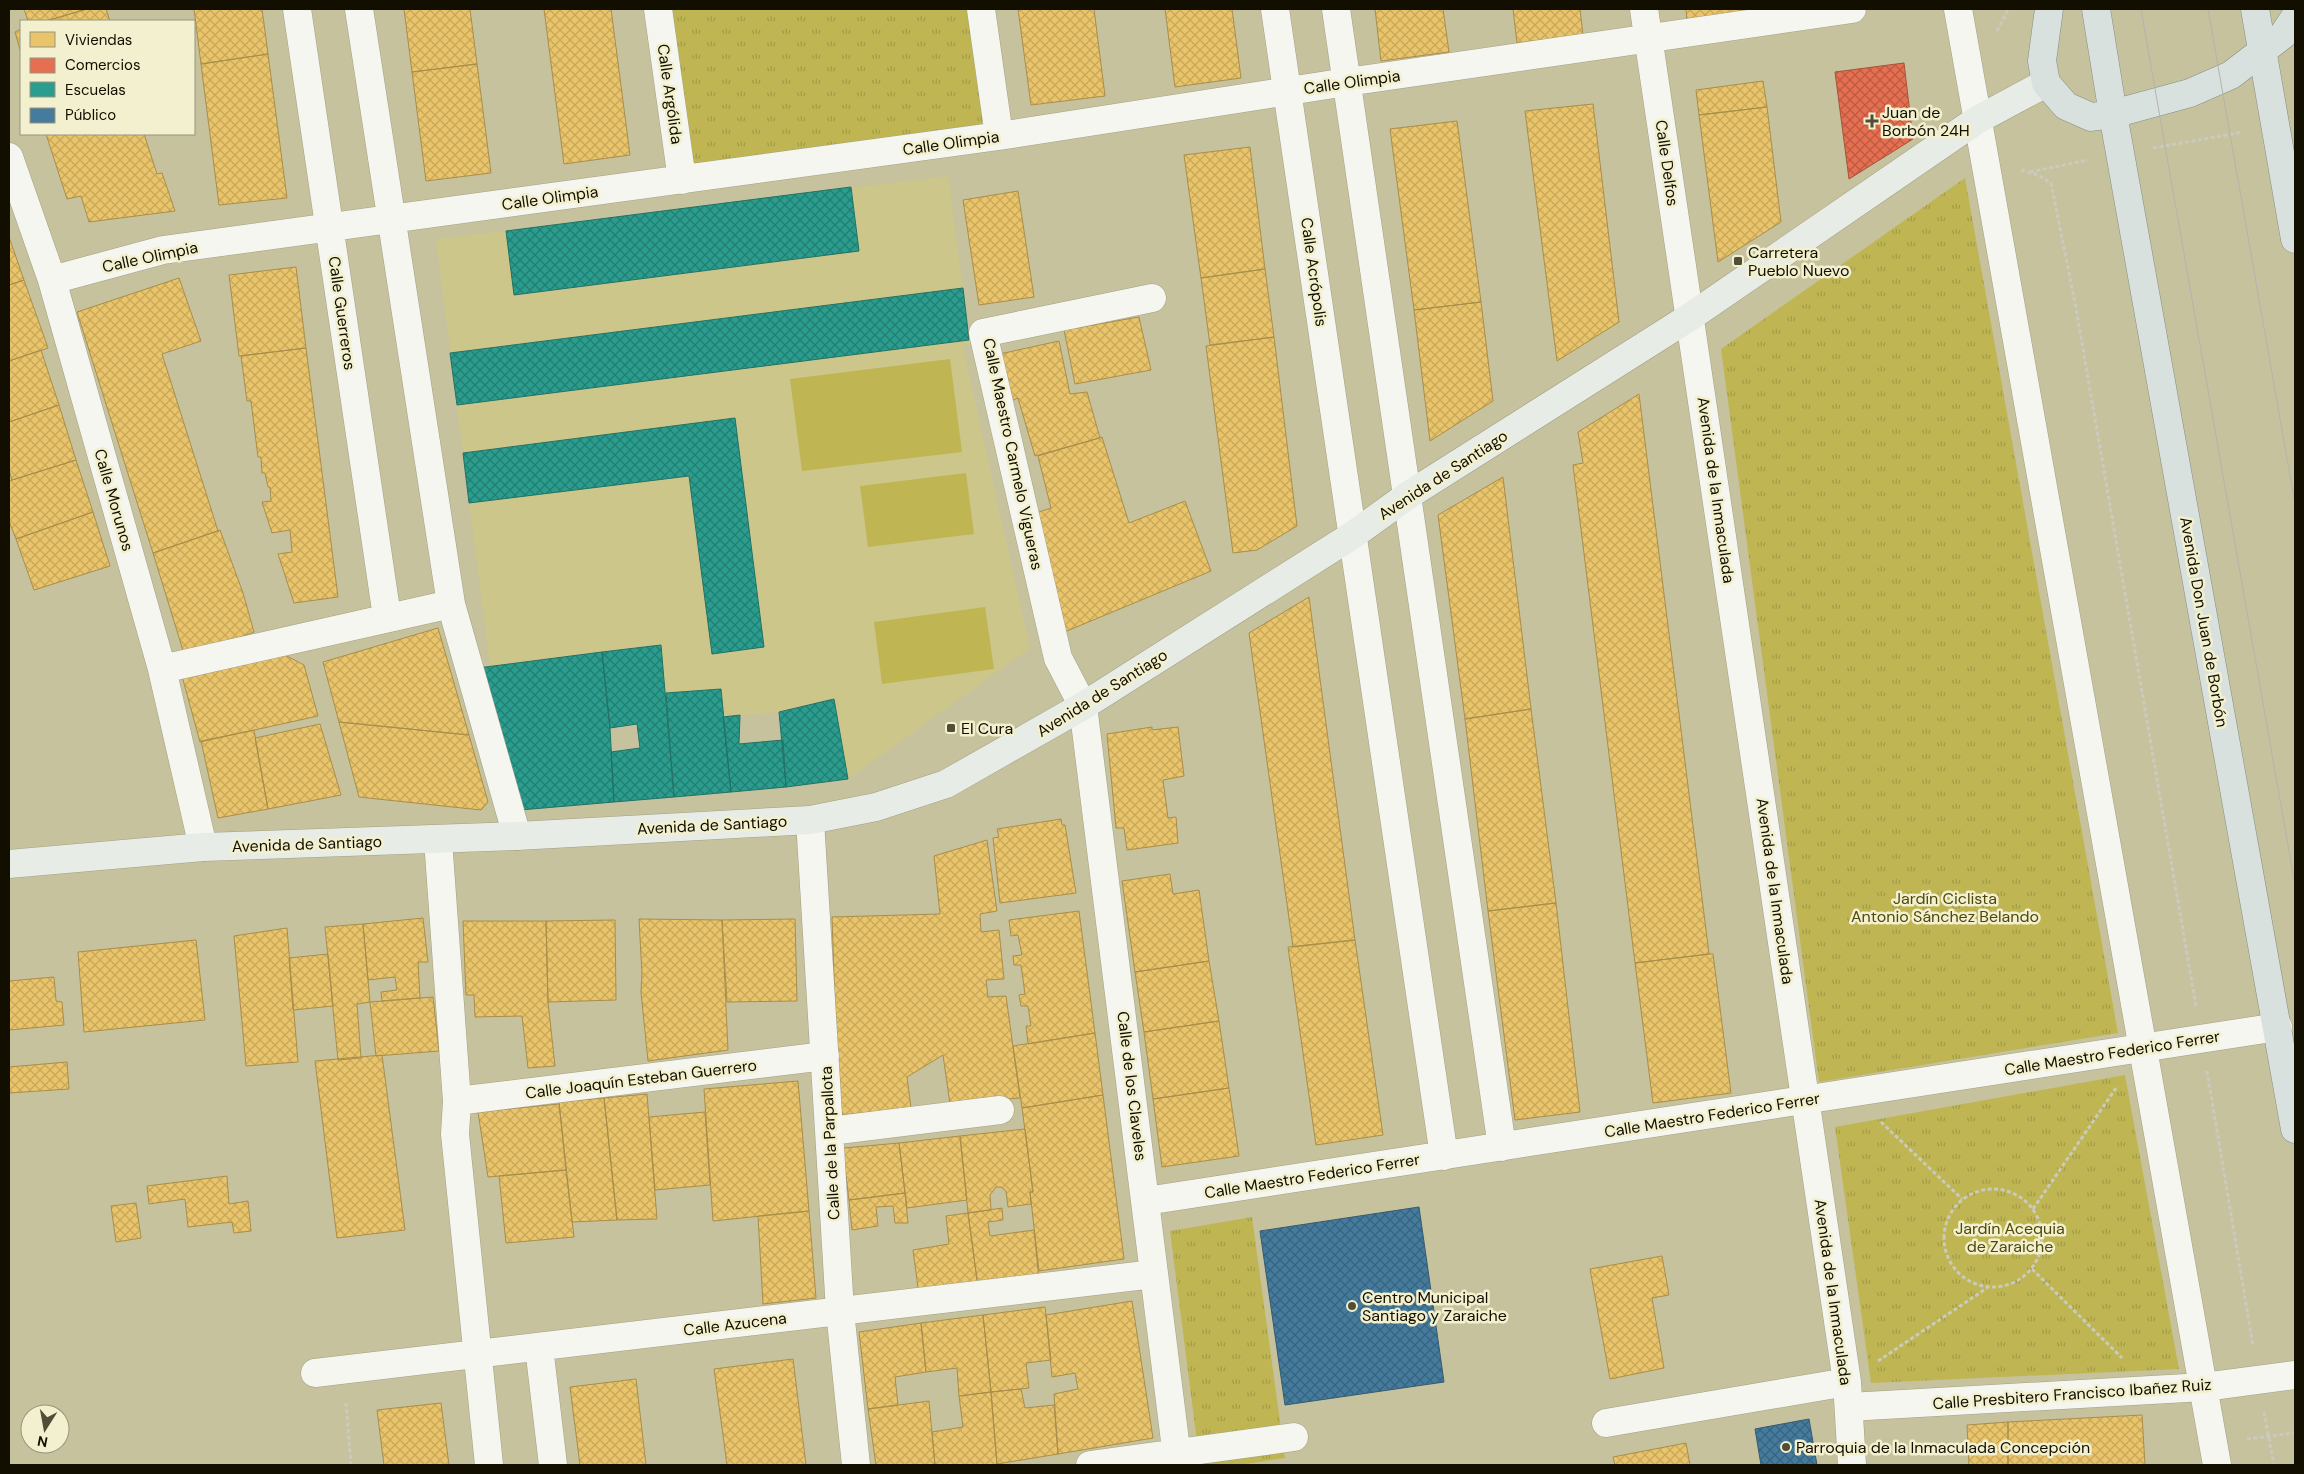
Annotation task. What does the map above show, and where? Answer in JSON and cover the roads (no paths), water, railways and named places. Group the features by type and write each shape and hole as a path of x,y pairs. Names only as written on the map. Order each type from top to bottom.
{"main road":[{"path":"2049,9 2042,61 2046,83 2066,106 2091,117 2113,114 2190,94 2231,75 2283,34 2295,17"},
{"name":"Avenida Don Juan de Borbón","path":"2096,9 2113,114 2295,1129"},
{"path":"2255,9 2264,50 2295,239"}],"street":[{"name":"Calle Guerreros","path":"297,9 387,617"},
{"path":"359,9 451,604 517,836"},
{"name":"Calle Argólida","path":"658,9 682,180"},
{"path":"980,9 999,136"},
{"name":"Calle Acrópolis","path":"1276,9 1444,1156"},
{"path":"1336,9 1502,1147"},
{"name":"Calle Delfos","path":"1644,9 1690,317"},
{"name":"Calle Olimpia","path":"52,280 163,250 999,136 1347,82 1852,9"},
{"path":"1958,9 2217,1465"},
{"name":"Avenida de Santiago","path":"9,864 203,847 438,840 810,820 876,808 946,784 1084,706 1353,535 1407,496 1690,317 1977,120 2046,83"},
{"name":"Calle Morunos","path":"9,157 52,280 162,669 203,847"},
{"name":"Calle Maestro Carmelo Vigueras","path":"1084,706 1058,658 983,333 1152,298"},
{"name":"Avenida de la Inmaculada","path":"1690,317 1848,1395 1852,1465"},
{"path":"162,669 451,604"},
{"name":"Calle de los Claveles","path":"1084,706 1177,1460"},
{"name":"Calle de la Parpallota","path":"810,820 840,1311 856,1465"},
{"path":"438,840 457,1101 454,1134 489,1465"},
{"name":"Calle Maestro Federico Ferrer","path":"1146,1201 2278,1027"},
{"name":"Calle Joaquín Esteban Guerrero","path":"457,1101 825,1056"},
{"path":"830,1131 1000,1110"},
{"name":"Calle Azucena","path":"315,1373 1154,1274"},
{"path":"539,1347 553,1465"},
{"name":"Calle Presbitero Francisco Ibañez Ruiz","path":"1606,1423 1848,1395 2155,1390 2204,1387 2295,1375"},
{"path":"1090,1465 1177,1460 1294,1437"}],"tram line":[{"path":"2141,9 2295,885"},
{"path":"2208,9 2295,504"}],"place":[{"name":"Juan de Borbón 24H","path":"1872,121"},
{"name":"Carretera Pueblo Nuevo","path":"1738,261"},
{"name":"El Cura","path":"951,728"},
{"name":"Centro Municipal Santiago y Zaraiche","path":"1352,1306"},
{"name":"Parroquia de la Inmaculada Concepción","path":"1786,1447"}],"park label":[{"name":"Jardín Ciclista Antonio Sánchez Belando","path":"1945,907"},
{"name":"Jardín Acequia de Zaraiche","path":"2010,1237"}]}
